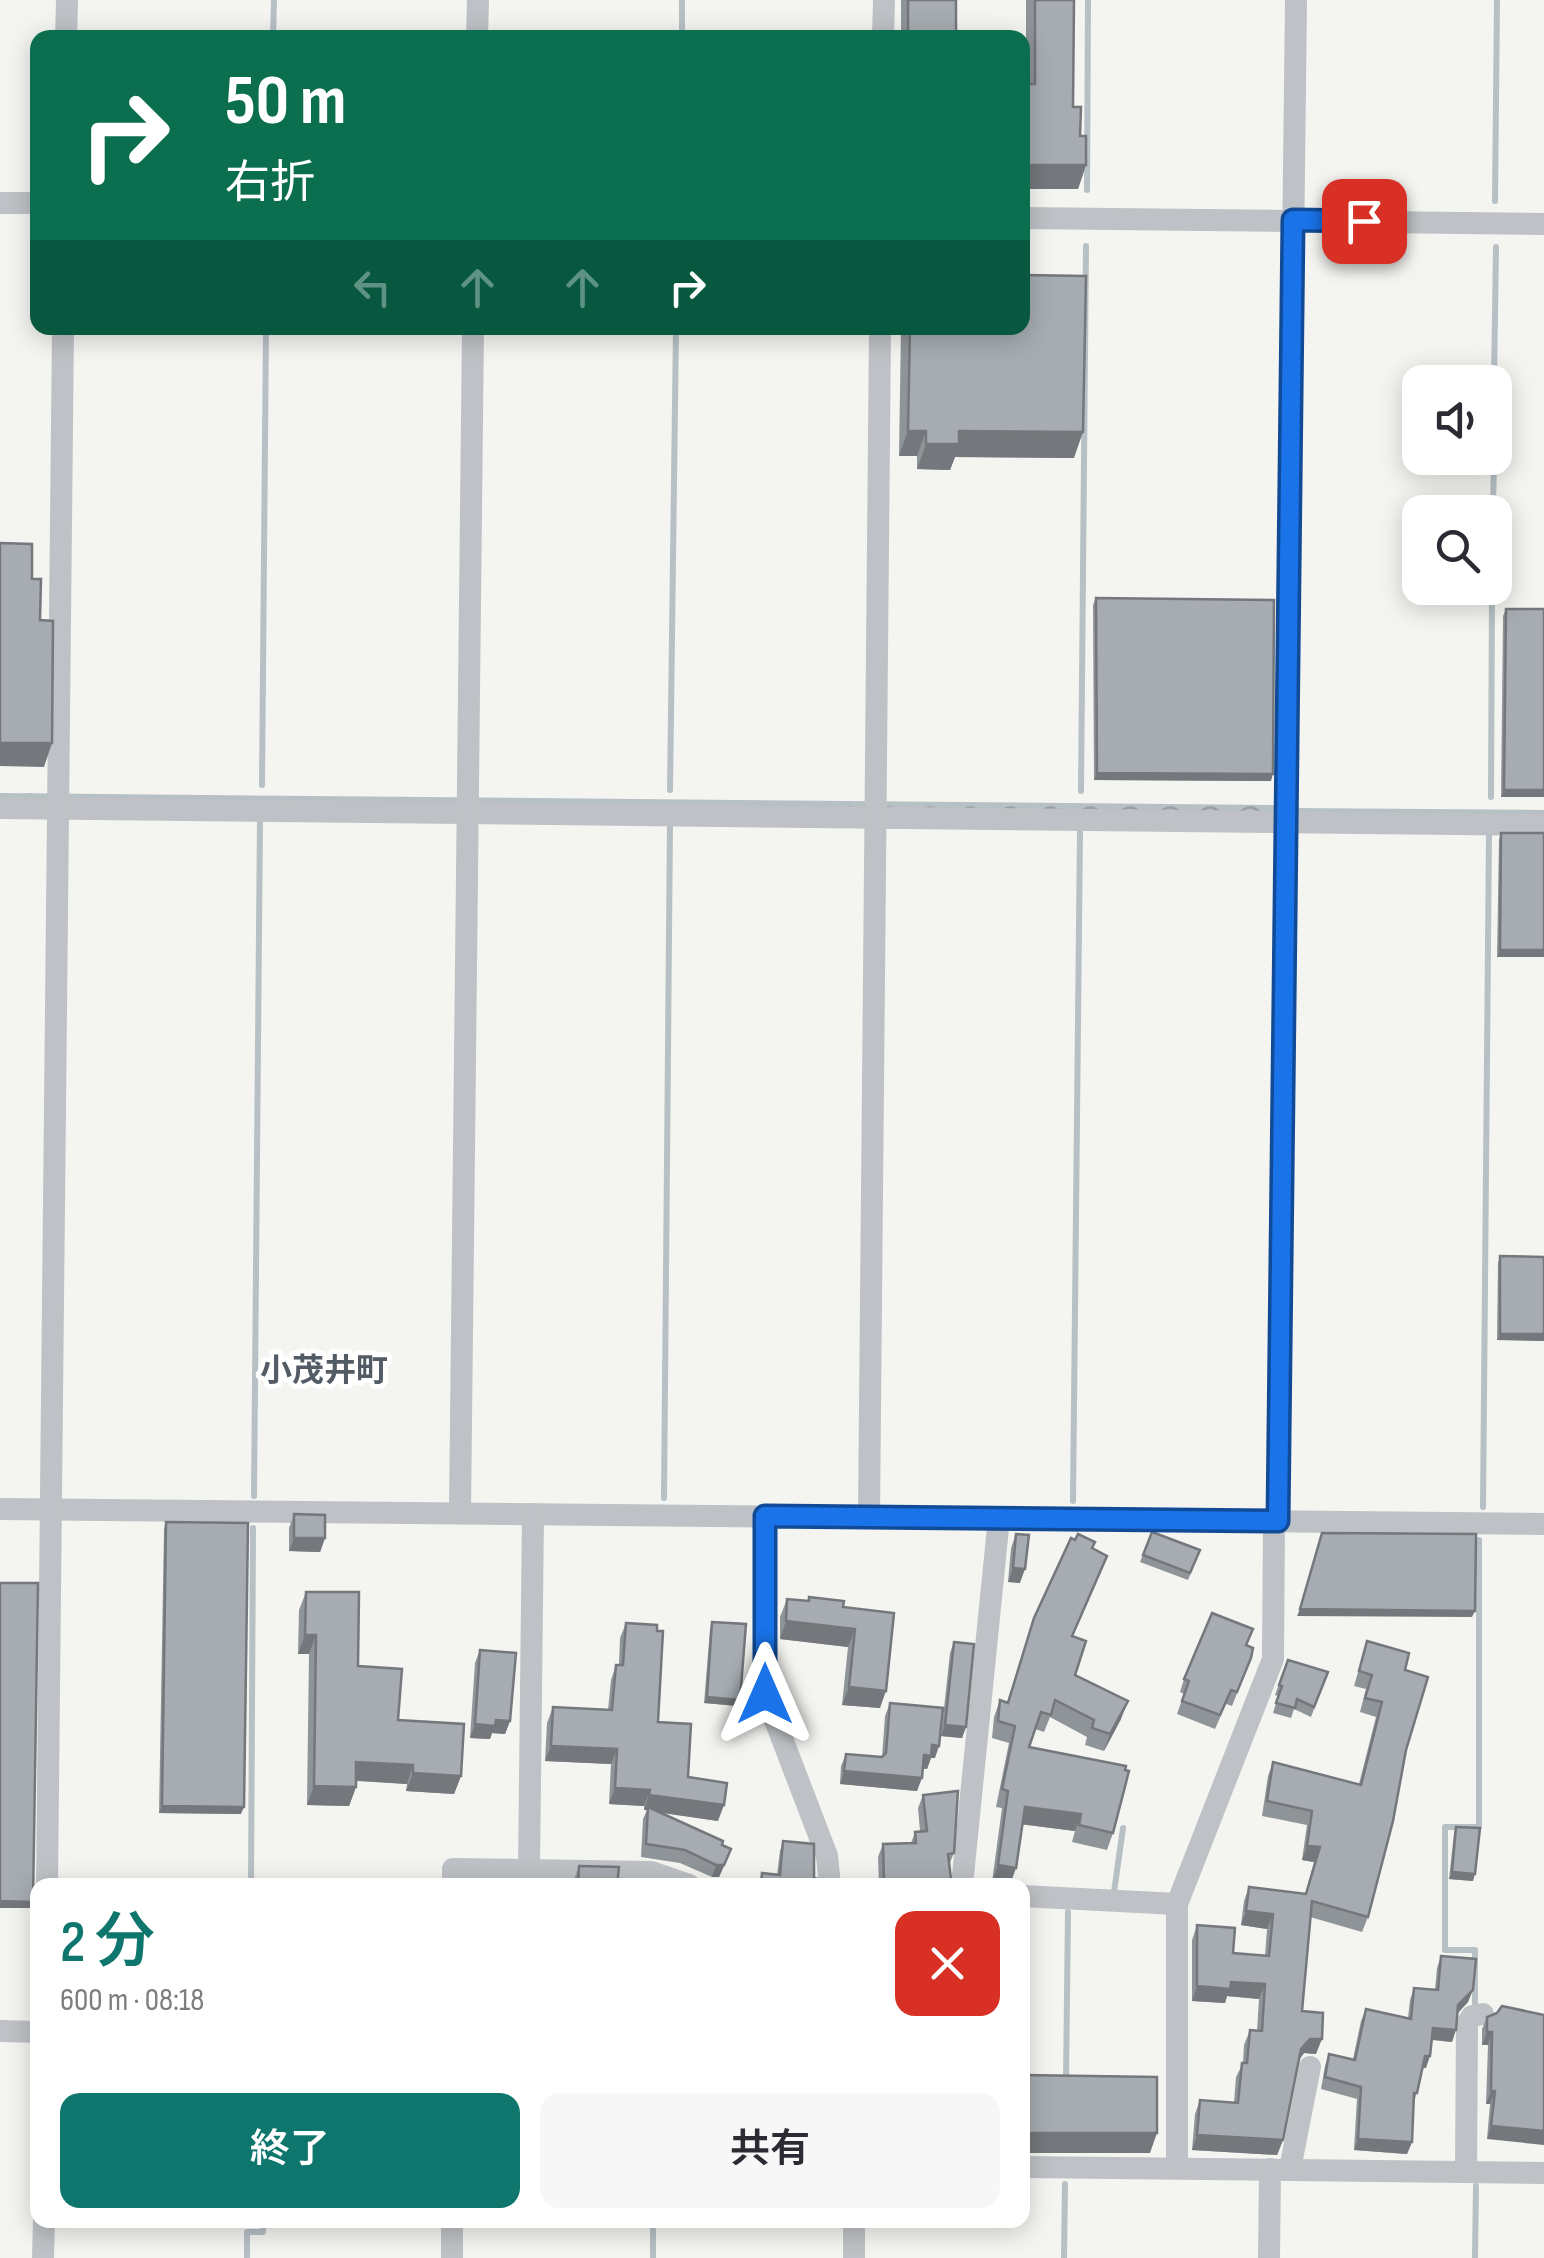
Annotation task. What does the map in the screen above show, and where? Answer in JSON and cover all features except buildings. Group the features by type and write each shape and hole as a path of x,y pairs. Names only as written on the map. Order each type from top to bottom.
{"street":[{"path":"66,30 67,0"},
{"path":"477,30 478,0"},
{"path":"883,30 884,0"},
{"path":"1177,2168 1177,1904 1274,1660 1296,0"},
{"path":"0,203 30,203"},
{"path":"1030,218 1544,224"},
{"path":"47,1878 63,335"},
{"path":"460,1513 473,335"},
{"path":"868,1517 880,335"},
{"path":"0,808 57,801 875,809 1286,822 1544,824"},
{"path":"0,1509 1544,1524"},
{"path":"528,1870 534,1514"},
{"path":"765,1516 765,1694 827,1856 829,1878"},
{"path":"963,1878 999,1518"},
{"path":"453,1878 453,1869 651,1872 669,1878"},
{"path":"1030,1896 1177,1904"},
{"path":"1466,2172 1467,2024 1472,2016 1484,2014"},
{"path":"0,2032 30,2032"},
{"path":"1270,2258 1280,2169 1310,2067"},
{"path":"1030,2167 1544,2172"},
{"path":"44,2228 44,2258"},
{"path":"452,2228 452,2258"},
{"path":"854,2228 854,2258"}],"water":[{"path":"0,793 1279,805 1279,813 0,799"}],"waterway":[{"path":"273,30 274,0"},
{"path":"682,0 682,30"},
{"path":"1087,190 1088,0"},
{"path":"1495,201 1497,0"},
{"path":"1081,791 1086,246"},
{"path":"1494,365 1496,247"},
{"path":"262,785 266,335"},
{"path":"670,790 676,335"},
{"path":"1493,495 1494,475"},
{"path":"1491,797 1492,605"},
{"path":"1293,811 1544,813"},
{"path":"254,1496 260,818"},
{"path":"664,1498 670,824"},
{"path":"1073,1501 1080,831"},
{"path":"1483,1507 1489,833"},
{"path":"251,1878 253,1528"},
{"path":"1475,2007 1475,1950 1445,1950 1445,1827 1479,1827 1479,1540"},
{"path":"1114,1892 1123,1828"},
{"path":"1066,2081 1068,1912"},
{"path":"1064,2258 1065,2184"},
{"path":"1475,2258 1476,2186"},
{"path":"247,2258 247,2232 263,2232 263,2228"},
{"path":"653,2228 653,2258"}],"district":[{"name":"小茂井町","path":"324,1370"}],"route":[{"path":"765,1694 765,1516 1278,1521 1293,220 1364,221"}]}
